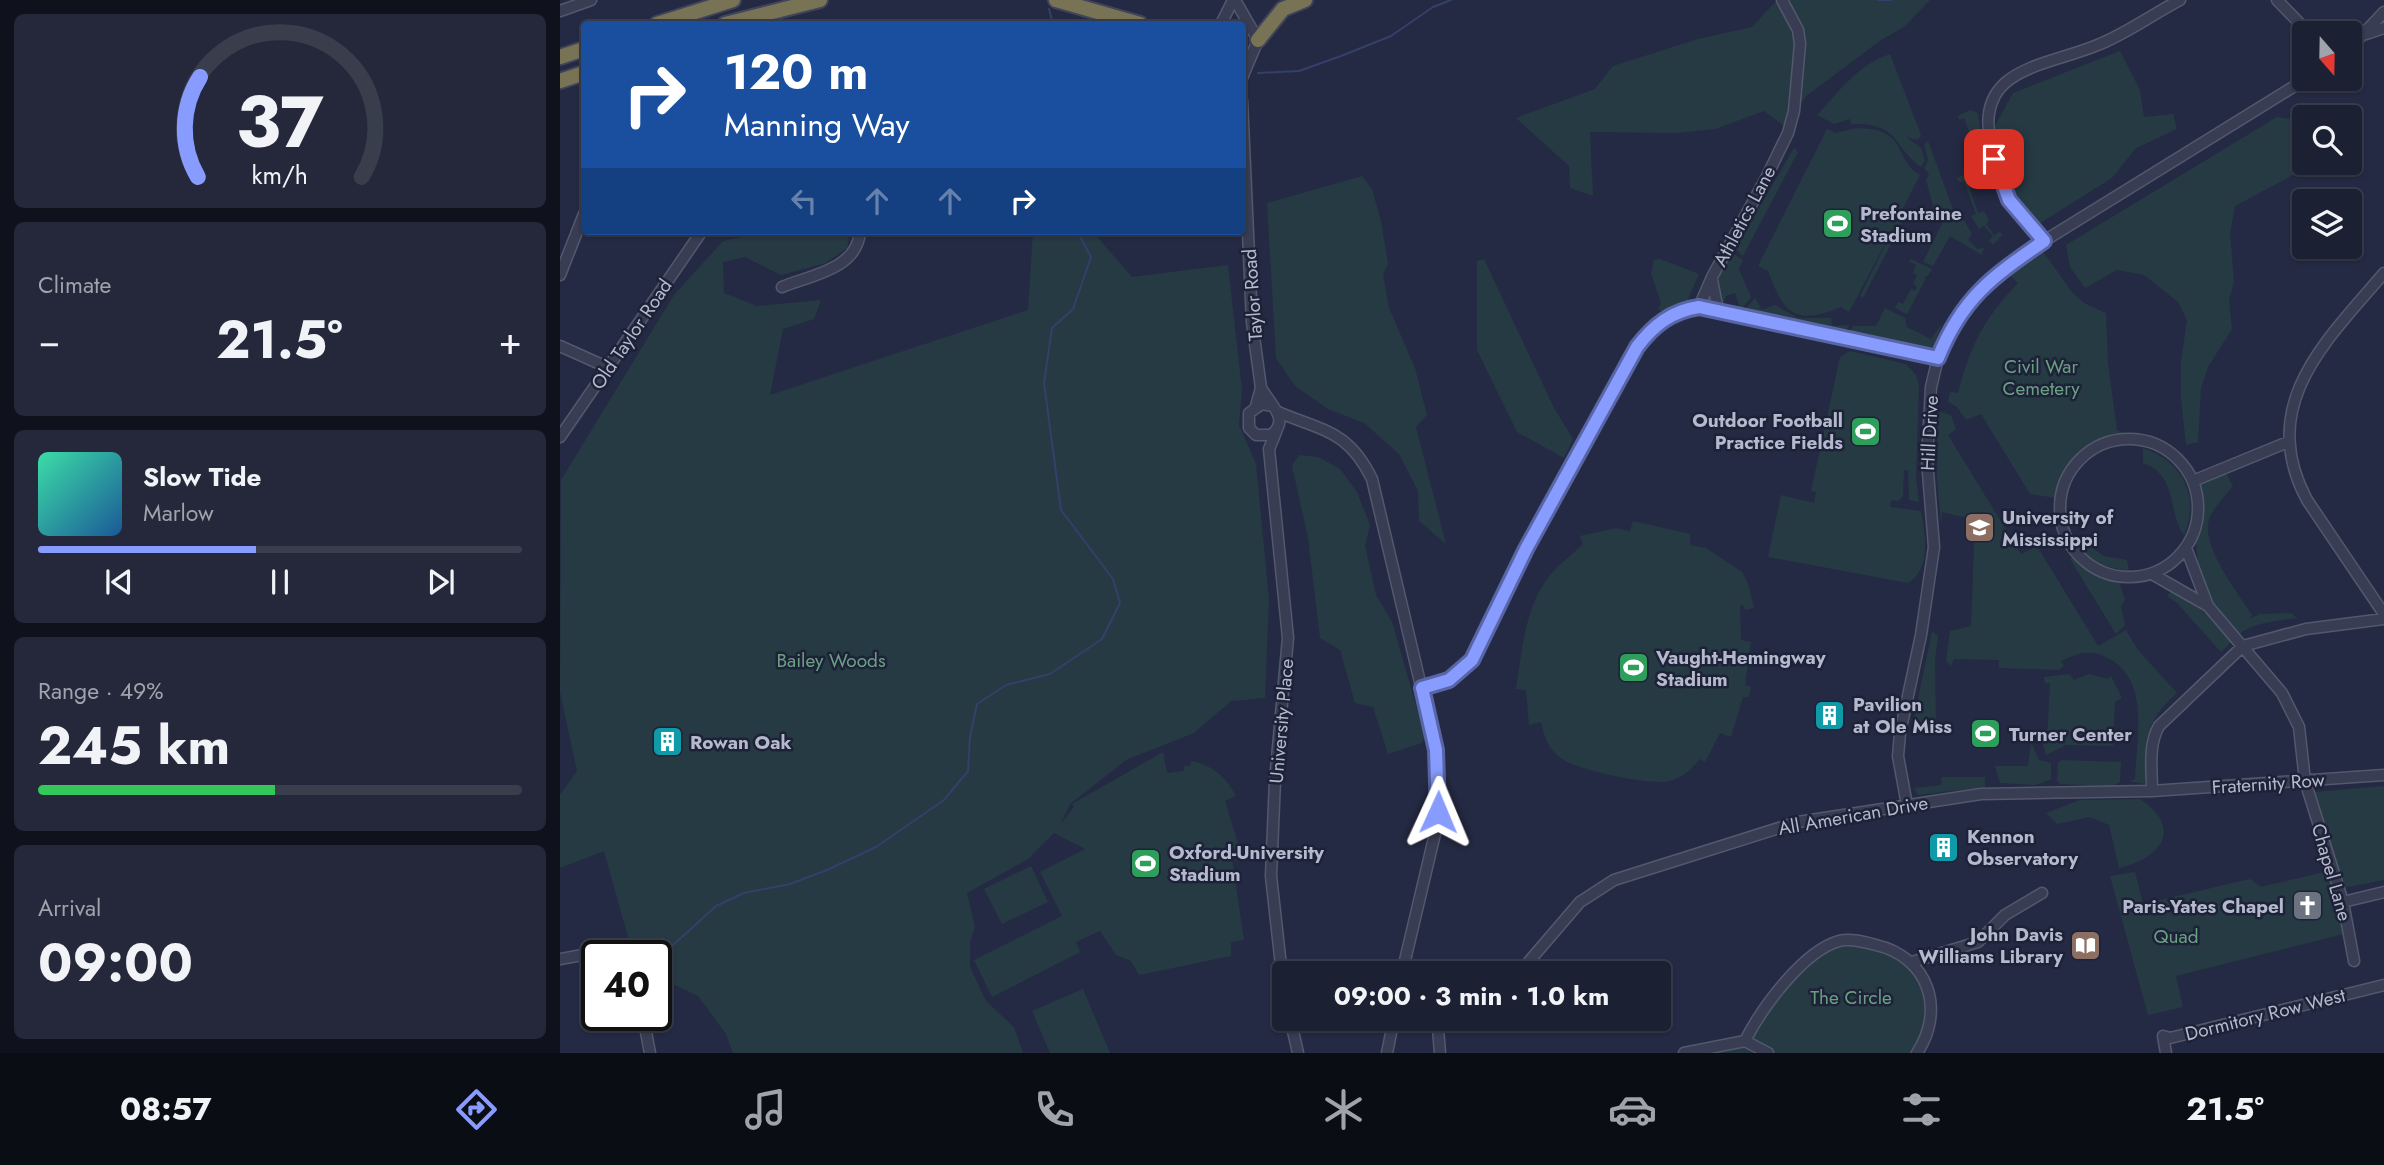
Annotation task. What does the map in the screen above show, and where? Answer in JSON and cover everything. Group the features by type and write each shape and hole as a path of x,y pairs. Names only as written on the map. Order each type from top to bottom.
{"highway":[{"path":"666,21 733,0"},
{"path":"737,21 820,0"},
{"path":"1056,0 1130,21"},
{"path":"1258,40 1283,9 1305,0"},
{"path":"560,57 581,50"},
{"path":"560,81 581,74"}],"street":[{"path":"560,12 591,0"},
{"path":"1234,0 1245,21"},
{"path":"1223,21 1234,0"},
{"name":"Athletics Lane","path":"1699,307 1712,277 1762,187 1788,133 1794,111 1800,44 1798,30 1782,0"},
{"path":"2044,241 2009,200 1994,159 1987,122 1995,89 2014,75 2102,44 2179,0"},
{"path":"2277,0 2297,21"},
{"path":"2362,38 2384,12"},
{"path":"1228,21 1245,21"},
{"path":"1246,22 1256,32 1258,40 1246,70"},
{"path":"2366,34 2384,28"},
{"path":"1246,60 1253,56"},
{"name":"Hill Drive","path":"1906,805 1898,756 1932,566 1933,525 1927,460 1931,387 1938,358 1958,317 1980,289 2044,241 2292,88"},
{"name":"Taylor Road","path":"1246,211 1252,322 1261,388 1256,406"},
{"path":"560,275 581,222"},
{"name":"Old Taylor Road","path":"560,437 699,235"},
{"path":"782,287 842,263 853,254 859,235"},
{"path":"2152,791 2153,737 2160,726 2244,646 2306,629 2384,616 2297,482 2288,442 2295,396 2305,372 2318,352 2384,273"},
{"name":"Athletics Lane","path":"1712,277 1717,310"},
{"path":"1422,688 1449,680 1472,660 1526,549 1637,347 1659,323 1673,314 1699,307 1938,358"},
{"path":"560,346 609,368"},
{"path":"1261,388 1275,409 1292,420 1321,426 1338,434 1355,449 1372,479 1422,688 1439,776 1438,821 1405,961"},
{"path":"1269,449 1249,428 1248,418 1256,406 1275,409"},
{"path":"1275,409 1278,429"},
{"path":"1256,435 1266,437 1292,420"},
{"name":"University Place","path":"1278,429 1269,449 1288,638 1275,774 1271,869 1279,961"},
{"path":"2128,439 2155,444 2168,451 2180,461 2193,481 2199,504 2198,519 2186,548 2177,559 2152,574 2132,578 2103,573 2074,551 2060,520 2060,503 2067,476 2090,451 2108,442 2128,439"},
{"path":"2193,481 2288,442"},
{"name":"Chapel Lane","path":"2186,548 2208,606"},
{"name":"Chapel Lane","path":"2152,574 2208,606 2282,693 2299,727 2305,781 2343,902 2354,961"},
{"name":"Fraternity Row","path":"2152,791 2384,775"},
{"name":"All American Drive","path":"1529,961 1580,902 1614,880 1777,827 1906,805 2009,793 2152,791"},
{"path":"1912,962 1978,942 2005,915 2042,892"},
{"path":"2343,902 2384,892"},
{"path":"1745,1041 1753,1025 1800,967 1815,953 1840,940 1887,947 1912,962 1925,981 1930,1001 1930,1028 1917,1053"},
{"path":"560,959 581,955"},
{"name":"Dormitory Row West","path":"2166,1053 2163,1036 2170,1038 2384,985"},
{"path":"646,1031 650,1053"},
{"path":"1293,1031 1298,1053"},
{"path":"1387,1053 1391,1031"},
{"path":"1438,1031 1440,1053"},
{"path":"1684,1053 1745,1041 1768,1053"}],"green space":[{"path":"1777,0 1930,0 1904,27 1881,40 1806,96 1786,127 1764,111 1715,129 1677,133 1590,132 1593,196 1570,188 1569,166 1516,118 1595,89 1613,66 1698,39 1752,27"},
{"path":"2120,51 2140,90 2144,117 2173,114 2177,129 2136,148 2112,178 2040,223 2017,206 2004,177 1993,130 2013,93"},
{"path":"1890,54 1921,135 1918,140 1906,137 1921,148 1925,160 1921,167 1894,137 1879,127 1851,124 1850,119 1834,124 1817,115 1858,72"},
{"path":"1970,110 1978,113 1984,159 1976,162 1973,158 1978,156 1964,118 1959,120 1958,116"},
{"path":"2277,117 2292,120 2293,175 2235,206 2230,233 2234,282 2229,300 2232,329 2208,367 2201,388 2198,442 2186,445 2181,398 2181,361 2187,320 2178,302 2144,275 2117,270 2085,288 2070,267 2066,245"},
{"path":"1856,128 1885,133 1893,139 1911,168 1920,175 1896,222 1900,217 1904,219 1863,298 1860,296 1895,225 1849,312 1841,307 1825,313 1801,315 1786,306 1768,271 1758,266 1827,129 1836,133"},
{"path":"1928,141 1957,220 1963,219 1972,234 1968,239 1977,249 1984,248 1982,255 1950,236 1933,266 1923,262 1943,222 1931,215 1933,206 1926,180 1929,174 1924,168 1928,160 1924,145"},
{"path":"1794,148 1798,152 1743,256 1735,249"},
{"path":"1968,173 1972,177 1967,180 1978,213 1984,211 1989,220 1986,224 1994,235 1999,232 2003,234 1993,245 1989,240 1993,236 1984,226 1979,229 1971,216 1976,214 1964,182 1959,182 1956,178"},
{"path":"1362,176 1372,189 1381,221 1388,264 1383,274 1389,308 1415,368 1427,415 1416,427 1446,544 1419,521 1418,491 1399,454 1364,423 1328,409 1295,386 1276,358 1267,203"},
{"name":"Bailey Woods","path":"751,235 849,235 847,248 826,263 781,275 745,257 723,262 724,293 757,306 821,300 814,319 783,329 770,395 1028,310 1033,235 1095,235 1132,277 1228,265 1242,390 1239,425 1256,464 1269,599 1265,698 1231,701 1194,733 1126,760 1070,804 1061,823 1074,807 1072,804 1163,752 1167,773 1184,771 1184,766 1190,766 1192,761 1212,769 1228,783 1236,796 1225,801 1239,847 1226,851 1228,860 1232,859 1244,940 1231,942 1231,956 1139,975 1131,961 1116,955 1100,931 1076,942 1080,952 992,997 974,960 1062,916 1040,872 1085,849 1054,833 1028,859 967,893 975,927 970,942 970,967 986,1001 1014,1027 1023,1053 733,1053 726,1034 698,996 672,984 672,940 629,940 604,851 560,868 560,795 577,771 560,692 561,480 674,295 723,241"},
{"name":"Civil War Cemetery","path":"2044,253 2072,292 2084,303 2106,313 2108,363 2117,430 2123,433 2097,442 2078,455 2065,472 2056,498 2030,494 1981,414 1966,420 1957,407 1948,402 1950,392 1958,393 1973,346 1987,321 2018,283 2009,275 2011,271 2037,254"},
{"path":"1734,254 1743,260 1739,269 1751,297 1741,310 1735,293 1726,296 1724,302 1720,300 1719,294 1722,268"},
{"path":"1484,259 1554,408 1573,439 1564,458 1517,432 1477,350 1477,261"},
{"path":"1660,259 1699,274 1686,304 1664,313 1658,309 1661,303 1651,273 1654,260"},
{"path":"1911,259 1932,269 1927,277 1925,276 1907,314 1895,308 1898,302 1903,304 1911,289 1915,291 1917,287 1913,284 1917,275 1913,273 1916,265 1909,261"},
{"path":"1755,298 1762,310 1775,305 1798,318 1831,318 1832,326 1850,325 1842,335 1743,312"},
{"path":"1885,308 1905,318 1907,327 1931,339 1943,322 1933,347 1920,349 1848,336 1853,326 1876,326"},
{"path":"1850,351 1906,364 1916,375 1919,385 1916,477 1919,502 1909,500 1908,470 1904,470 1903,496 1898,501 1891,500 1890,507 1921,511 1925,540 1924,560 1916,577 1908,583 1768,557 1781,495 1814,503 1816,492 1811,491 1840,357"},
{"path":"1938,411 1951,415 1956,429 1948,435 2021,554 2037,546 2098,646 2126,630 2138,650 2177,693 2158,713 2148,737 2148,774 2144,784 2129,781 2135,779 2138,729 2136,696 2122,668 2108,658 2090,653 2079,654 2061,661 2064,666 2059,670 1999,668 1999,660 1954,659 1951,666 1946,661 1950,631 1971,626 1975,520 1942,512 1941,524 1937,477"},
{"path":"2143,448 2168,462 2178,471 2184,482 2190,506 2184,535 2162,476 2143,463"},
{"path":"1299,455 1318,457 1340,469 1357,492 1370,525 1365,546 1376,595 1392,622 1425,736 1422,743 1388,754 1373,707 1355,703 1340,650 1320,638 1308,538 1292,466"},
{"path":"2226,473 2233,486 2212,513 2208,528 2214,554 2252,615 2249,619 2260,614 2291,613 2297,618 2256,625 2236,638 2208,606 2196,541 2202,516 2200,485"},
{"name":"Vaught-Hemingway Stadium","path":"1633,521 1690,534 1690,545 1706,548 1742,572 1748,583 1754,608 1745,610 1743,605 1740,606 1741,640 1751,642 1745,685 1751,687 1749,697 1743,697 1731,737 1720,733 1705,762 1700,759 1683,775 1669,781 1615,776 1583,768 1562,759 1548,743 1541,722 1529,725 1526,690 1516,689 1526,628 1542,586 1583,544 1580,536 1616,528 1630,531"},
{"path":"2083,542 2104,556 2127,560 2129,571 2099,565 2077,548"},
{"path":"2073,557 2092,573 2119,582 2125,600 2121,606 2125,625 2116,634 2070,559"},
{"path":"2172,590 2211,617 2231,642 2221,652 2177,603 2167,596"},
{"path":"1932,631 1938,636 1935,660 1936,731 1912,728"},
{"path":"2070,674 2074,680 2089,674 2108,679 2111,676 2122,698 2115,702 2113,746 2066,745 2046,755 2042,741 2047,740 2050,683 2045,683 2044,677"},
{"path":"2031,742 2039,760 2051,763 2051,779 2036,785 2000,783 1995,766 2028,766"},
{"path":"2058,762 2121,762 2120,782 2112,786 2060,784 2057,780"},
{"path":"1942,777 1985,777 1985,787 1918,795 1914,788 1941,785"},
{"path":"2384,786 2384,880 2343,888 2314,792"},
{"path":"2140,799 2161,821 2164,831 2162,841 2156,850 2146,857 2119,868 2109,825 2090,817 2057,824 2046,813 2080,800"},
{"path":"1031,866 1048,902 1002,924 984,889"},
{"name":"Quad","path":"2328,871 2344,934 2176,976 2183,1007 2148,1015 2110,876 2135,872 2143,904 2250,879 2261,887"},
{"name":"The Circle","path":"1840,941 1905,956 1930,1001 1917,1053 1684,1053 1745,1041 1800,966"},
{"path":"1083,989 1110,1053 1050,1053 1032,1011"}],"waterway":[{"path":"1258,73 1299,71 1341,56 1391,36 1433,7 1451,0"},
{"path":"1878,0 1891,0"},
{"path":"1049,9 1052,21"},
{"path":"672,946 716,906 744,893 790,884 827,870 876,847 944,800 968,771 970,737 977,704 1006,685 1050,674 1102,639 1120,603 1113,579 1061,510 1044,383 1052,328 1073,309 1091,257 1079,235"}],"place":[{"name":"Prefontaine Stadium","path":"1837,224"},
{"name":"Outdoor Football Practice Fields","path":"1866,431"},
{"name":"University of Mississippi","path":"1979,528"},
{"name":"Vaught-Hemingway Stadium","path":"1633,668"},
{"name":"Pavilion at Ole Miss","path":"1830,715"},
{"name":"Turner Center","path":"1986,734"},
{"name":"Rowan Oak","path":"667,742"},
{"name":"Kennon Observatory","path":"1944,847"},
{"name":"Oxford-University Stadium","path":"1146,863"},
{"name":"Paris-Yates Chapel","path":"2307,906"},
{"name":"John Davis Williams Library","path":"2086,945"}],"route":[{"path":"1438,812 1439,776 1436,750 1422,688 1462,673 1485,640 1526,549 1637,347 1648,332 1673,314 1699,307 1938,358 1958,317 1980,289 1991,278 2044,241 2009,200 1994,159"}]}
